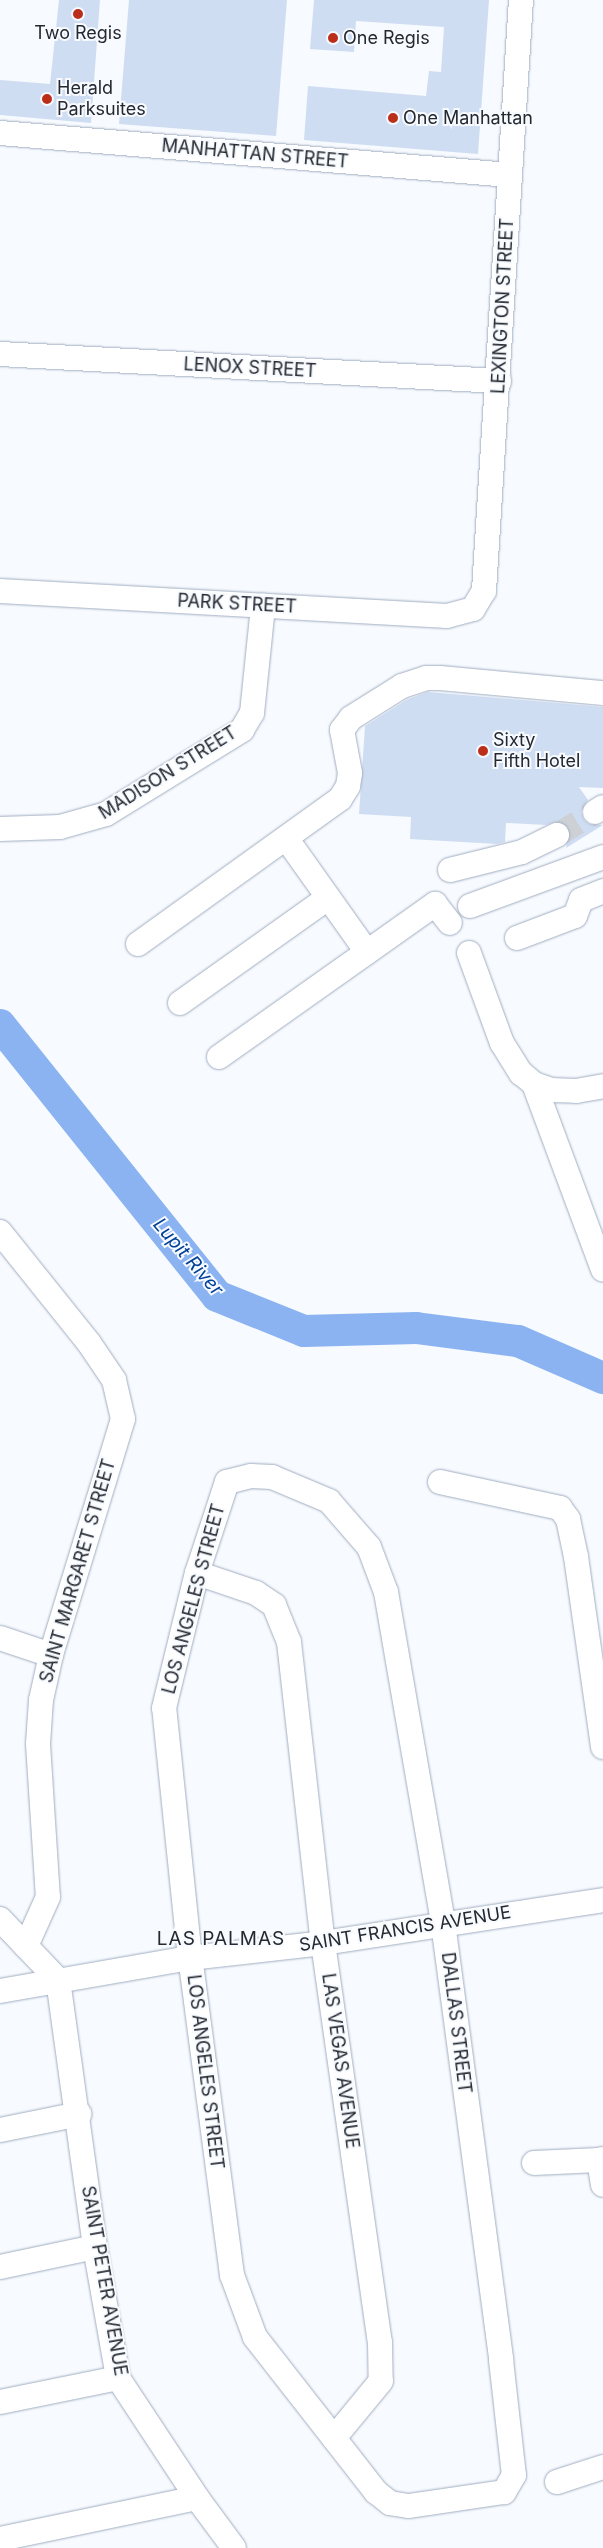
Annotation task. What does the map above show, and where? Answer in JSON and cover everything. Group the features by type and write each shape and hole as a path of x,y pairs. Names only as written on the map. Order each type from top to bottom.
{"street":[{"name":"LEXINGTON STREET","path":"473,609 484,591 499,381 521,0"},
{"name":"MANHATTAN STREET","path":"0,133 510,174"},
{"name":"LENOX STREET","path":"0,354 499,381"},
{"name":"PARK STREET","path":"0,591 448,616 473,609"},
{"name":"MADISON STREET","path":"0,830 60,827 106,814 242,730 252,713 263,606"},
{"path":"138,944 330,807 348,786 350,773 342,730 351,718 402,686 426,678 440,678 603,693"},
{"path":"450,870 522,852 557,835"},
{"path":"286,838 367,952"},
{"path":"470,906 603,856"},
{"path":"517,938 575,916 581,900 603,891"},
{"path":"180,1003 328,898"},
{"path":"219,1057 435,904 450,923"},
{"path":"469,952 502,1043 521,1073 534,1084 551,1090 576,1091 603,1086"},
{"path":"534,1084 603,1270"},
{"name":"SAINT MARGARET STREET","path":"0,1232 89,1343 114,1380 123,1419 51,1655 41,1700 38,1744 48,1897 26,1946"},
{"name":"DALLAS STREET","path":"227,1482 251,1476 272,1476 329,1502 369,1547 386,1592 397,1641 404,1706 443,1923 512,2440 514,2475 504,2492"},
{"name":"LOS ANGELES STREET","path":"227,1482 197,1573 164,1708 190,1958 232,2275 255,2337 376,2492 390,2503 408,2506 504,2492"},
{"path":"440,1482 560,1508 568,1519 576,1557 603,1747"},
{"name":"LAS VEGAS AVENUE","path":"197,1573 256,1593 274,1605 289,1642 323,1942 380,2342 381,2381 334,2438"},
{"path":"0,1638 51,1655"},
{"name":"SAINT FRANCIS AVENUE","path":"0,1990 190,1958 323,1942 603,1900"},
{"path":"0,1919 58,1980"},
{"name":"SAINT PETER AVENUE","path":"58,1980 79,2114 95,2247 118,2378 197,2498 234,2548"},
{"path":"0,2130 79,2114"},
{"path":"534,2163 601,2159 603,2185"},
{"path":"0,2267 95,2247"},
{"path":"0,2402 118,2378"},
{"path":"557,2482 603,2467"},
{"path":"0,2539 197,2498"}],"building":[{"name":"Herald Parksuites","path":"59,0 100,0 91,123 0,115 0,80 50,84"},
{"path":"129,0 287,0 276,136 119,124"},
{"path":"314,0 489,0 478,154 304,140 308,86 426,96 429,71 441,72 444,27 356,21 354,52 310,49"},
{"name":"Sixty Fifth Hotel","path":"428,692 603,707 603,788 579,787 588,800 581,812 584,820 589,824 603,825 566,848 570,829 558,821 546,825 506,823 505,842 497,844 410,839 411,817 359,814 365,726 408,699"}],"waterway":[{"name":"Lupit River","path":"0,1025 217,1296 304,1331 416,1328 518,1341 603,1378"}],"tunnel":[{"path":"557,835 595,812"}],"place":[{"name":"Two Regis","path":"78,14"},
{"name":"One Regis","path":"333,38"},
{"name":"Herald Parksuites","path":"47,99"},
{"name":"One Manhattan","path":"393,118"},
{"name":"Sixty Fifth Hotel","path":"483,751"}],"district":[{"name":"LAS PALMAS","path":"221,1939"}]}
